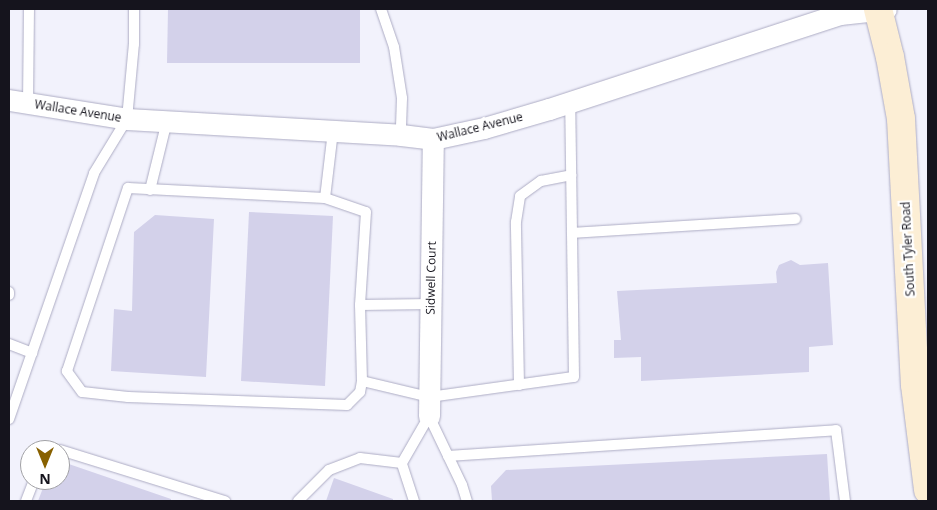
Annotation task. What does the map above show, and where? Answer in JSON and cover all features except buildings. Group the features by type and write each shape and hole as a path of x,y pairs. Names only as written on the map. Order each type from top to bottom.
{"street":[{"name":"Wallace Avenue","path":"18,102 127,118 332,131 433,140 484,128 570,102 840,14 881,10"},
{"name":"South Tyler Road","path":"881,10 901,120 914,386 928,490"},
{"name":"Sidwell Court","path":"429,407 433,140"}],"lane":[{"path":"18,102 29,9"},
{"path":"9,419 94,173 127,118 134,44 134,9"},
{"path":"381,9 394,47 402,98 401,136"},
{"path":"362,381 429,407 519,384 574,376 570,102"},
{"path":"150,190 167,121"},
{"path":"325,198 332,131"},
{"path":"519,384 516,222 520,196 541,181 571,175"},
{"path":"128,188 325,198 366,212 360,305 362,381 360,392 347,405 137,397 82,392 67,371 128,188"},
{"path":"572,233 796,219"},
{"path":"360,305 431,304"},
{"path":"9,344 32,353"},
{"path":"429,407 467,501"},
{"path":"414,501 402,463 429,407"},
{"path":"448,456 836,430 845,501"},
{"path":"70,453 225,501"},
{"path":"298,501 329,470 360,458 402,463"}]}
